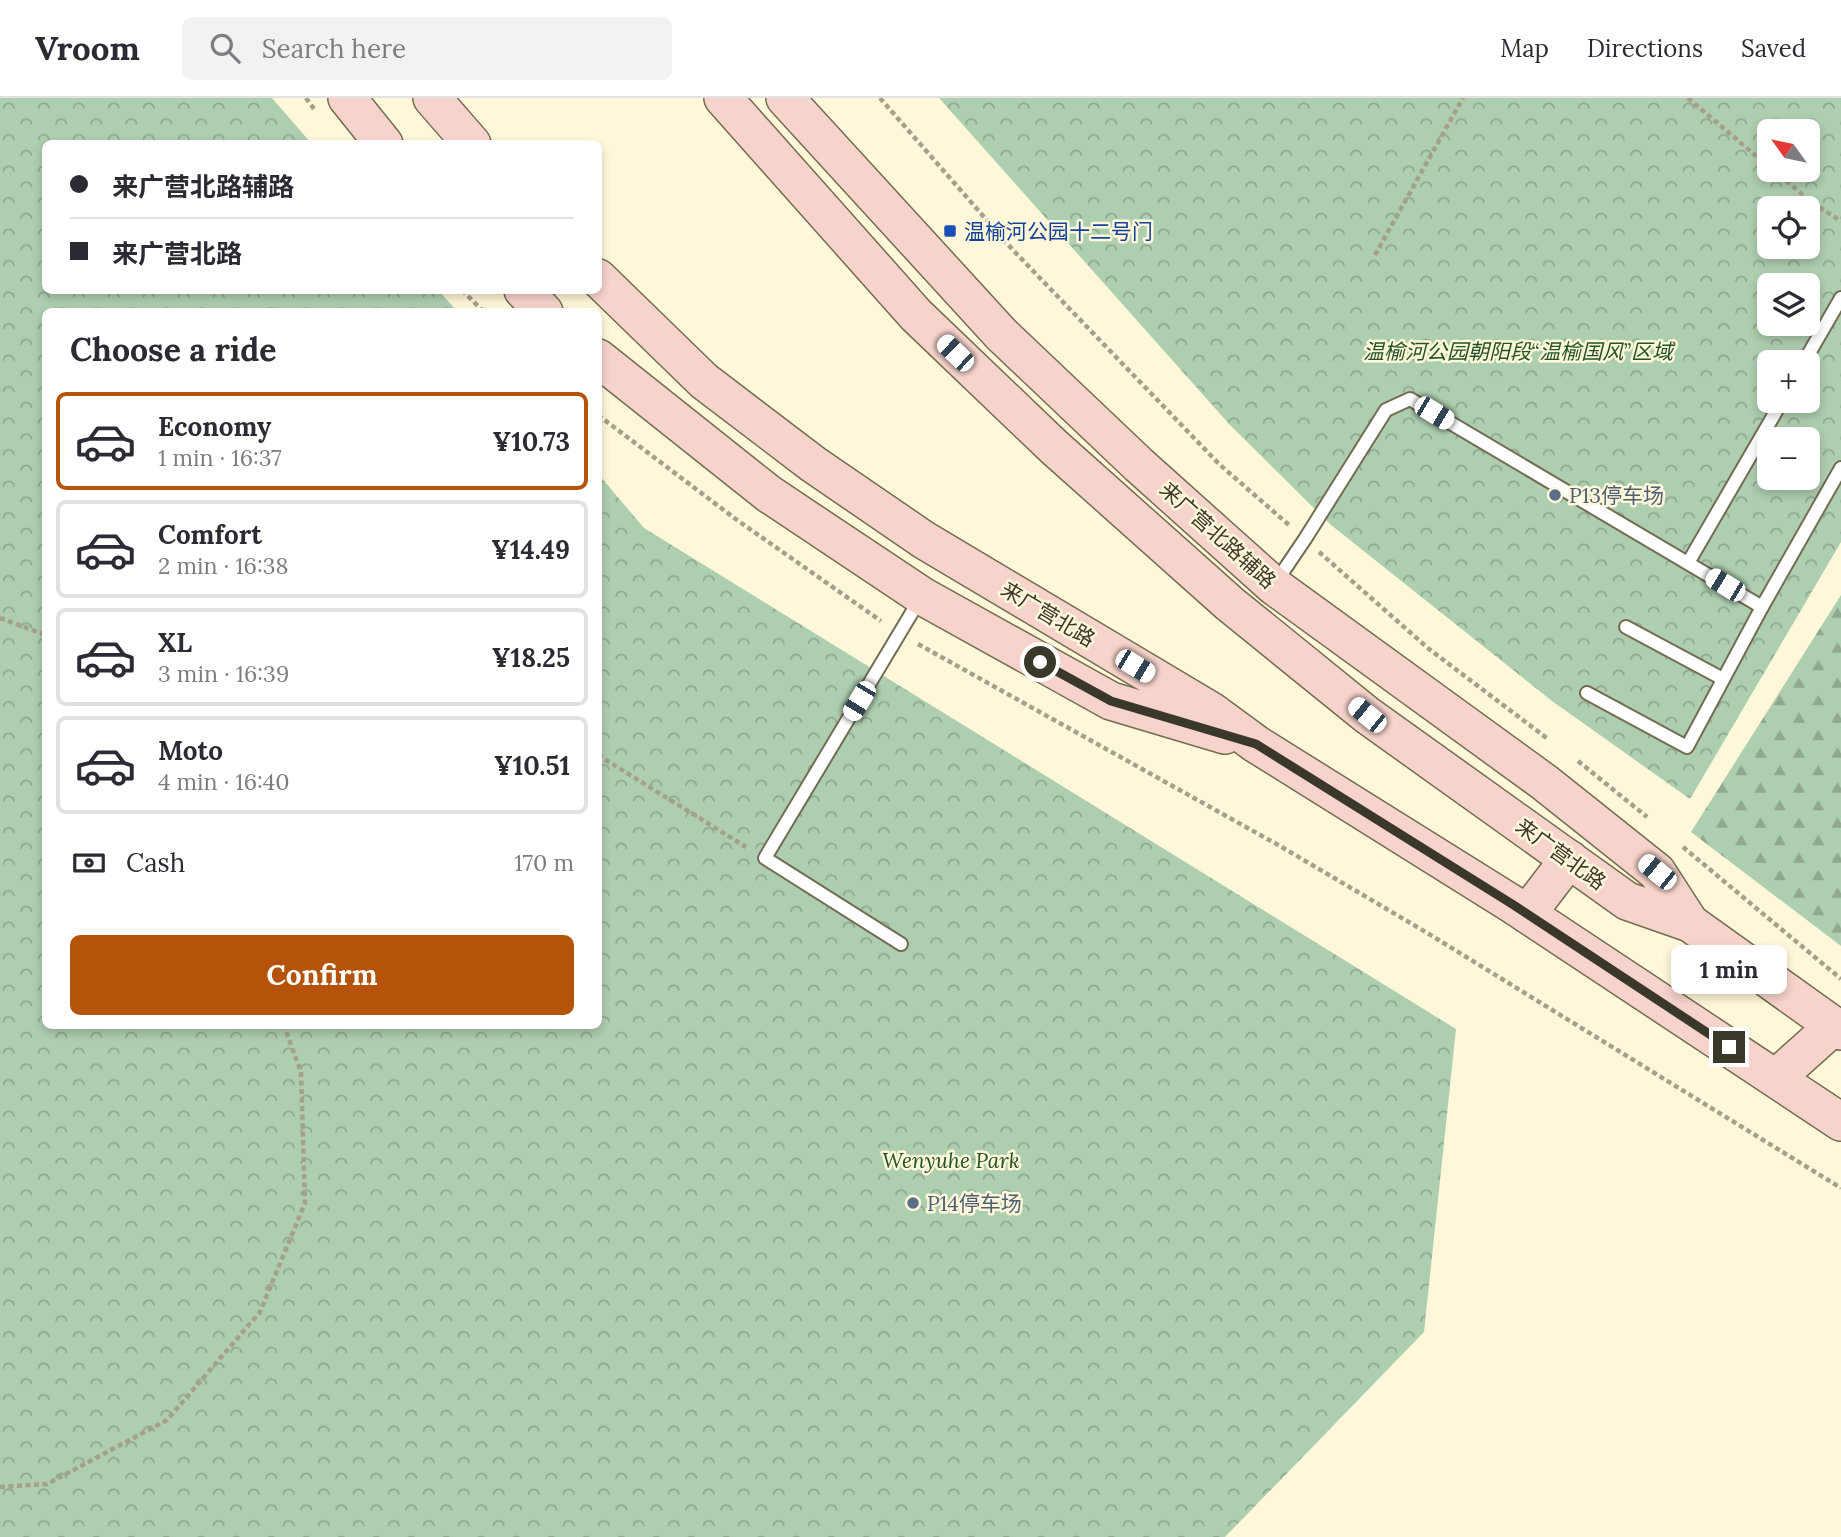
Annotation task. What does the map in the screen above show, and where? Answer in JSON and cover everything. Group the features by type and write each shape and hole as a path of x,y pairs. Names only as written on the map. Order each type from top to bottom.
{"main road":[{"path":"347,98 381,140"},
{"path":"432,98 469,140"},
{"name":"来广营北路","path":"723,98 916,315 1054,447 1230,604 1367,715 1627,901 1690,923 1838,1029"},
{"name":"来广营北路辅路","path":"785,98 1001,334 1139,465 1274,586 1544,782 1657,872 1690,923"},
{"name":"来广营北路","path":"602,282 704,381 813,464 924,540 1211,711 1256,744 1527,914 1841,1122"},
{"path":"527,294 540,308"},
{"path":"602,361 769,494 922,596 1111,701 1256,744"},
{"path":"1527,914 1569,859"},
{"path":"1776,1079 1838,1029"}],"lane":[{"path":"1811,350 1840,301"},
{"path":"1274,586 1386,410 1410,399 1762,607"},
{"path":"1688,563 1775,413"},
{"path":"1587,694 1686,747 1841,468"},
{"path":"901,944 765,858 922,596"},
{"path":"1626,627 1723,679"}],"path":[{"path":"880,98 1012,249 1219,464 1429,649 1549,740"},
{"path":"1375,255 1463,98"},
{"path":"1688,98 1757,156"},
{"path":"1788,182 1841,222"},
{"path":"465,294 480,308"},
{"path":"602,418 737,520 899,634 1280,846 1841,1188"},
{"path":"0,618 42,634"},
{"path":"1571,756 1656,824"},
{"path":"602,757 765,858"},
{"path":"1677,842 1841,979"},
{"path":"0,1487 47,1484 166,1420 260,1312 305,1203 301,1072 286,1029"}],"green space":[{"name":"Wenyuhe Park","path":"0,98 272,98 308,140 42,140 42,294 442,294 454,308 42,308 42,1029 602,1029 602,479 644,528 1456,1029 1424,1332 1225,1537 0,1537"},
{"name":"温榆河公园朝阳段“温榆国风”区域","path":"939,98 1841,98 1841,542 1690,799 1552,701 1331,525 1230,425"},
{"path":"1841,595 1841,946 1691,832"}],"place":[{"name":"温榆河公园十二号门","path":"950,231"},
{"name":"P13停车场","path":"1555,495"},
{"name":"P14停车场","path":"913,1203"}],"route":[{"path":"1040,662 1111,701 1256,744 1512,904 1729,1047"}]}
